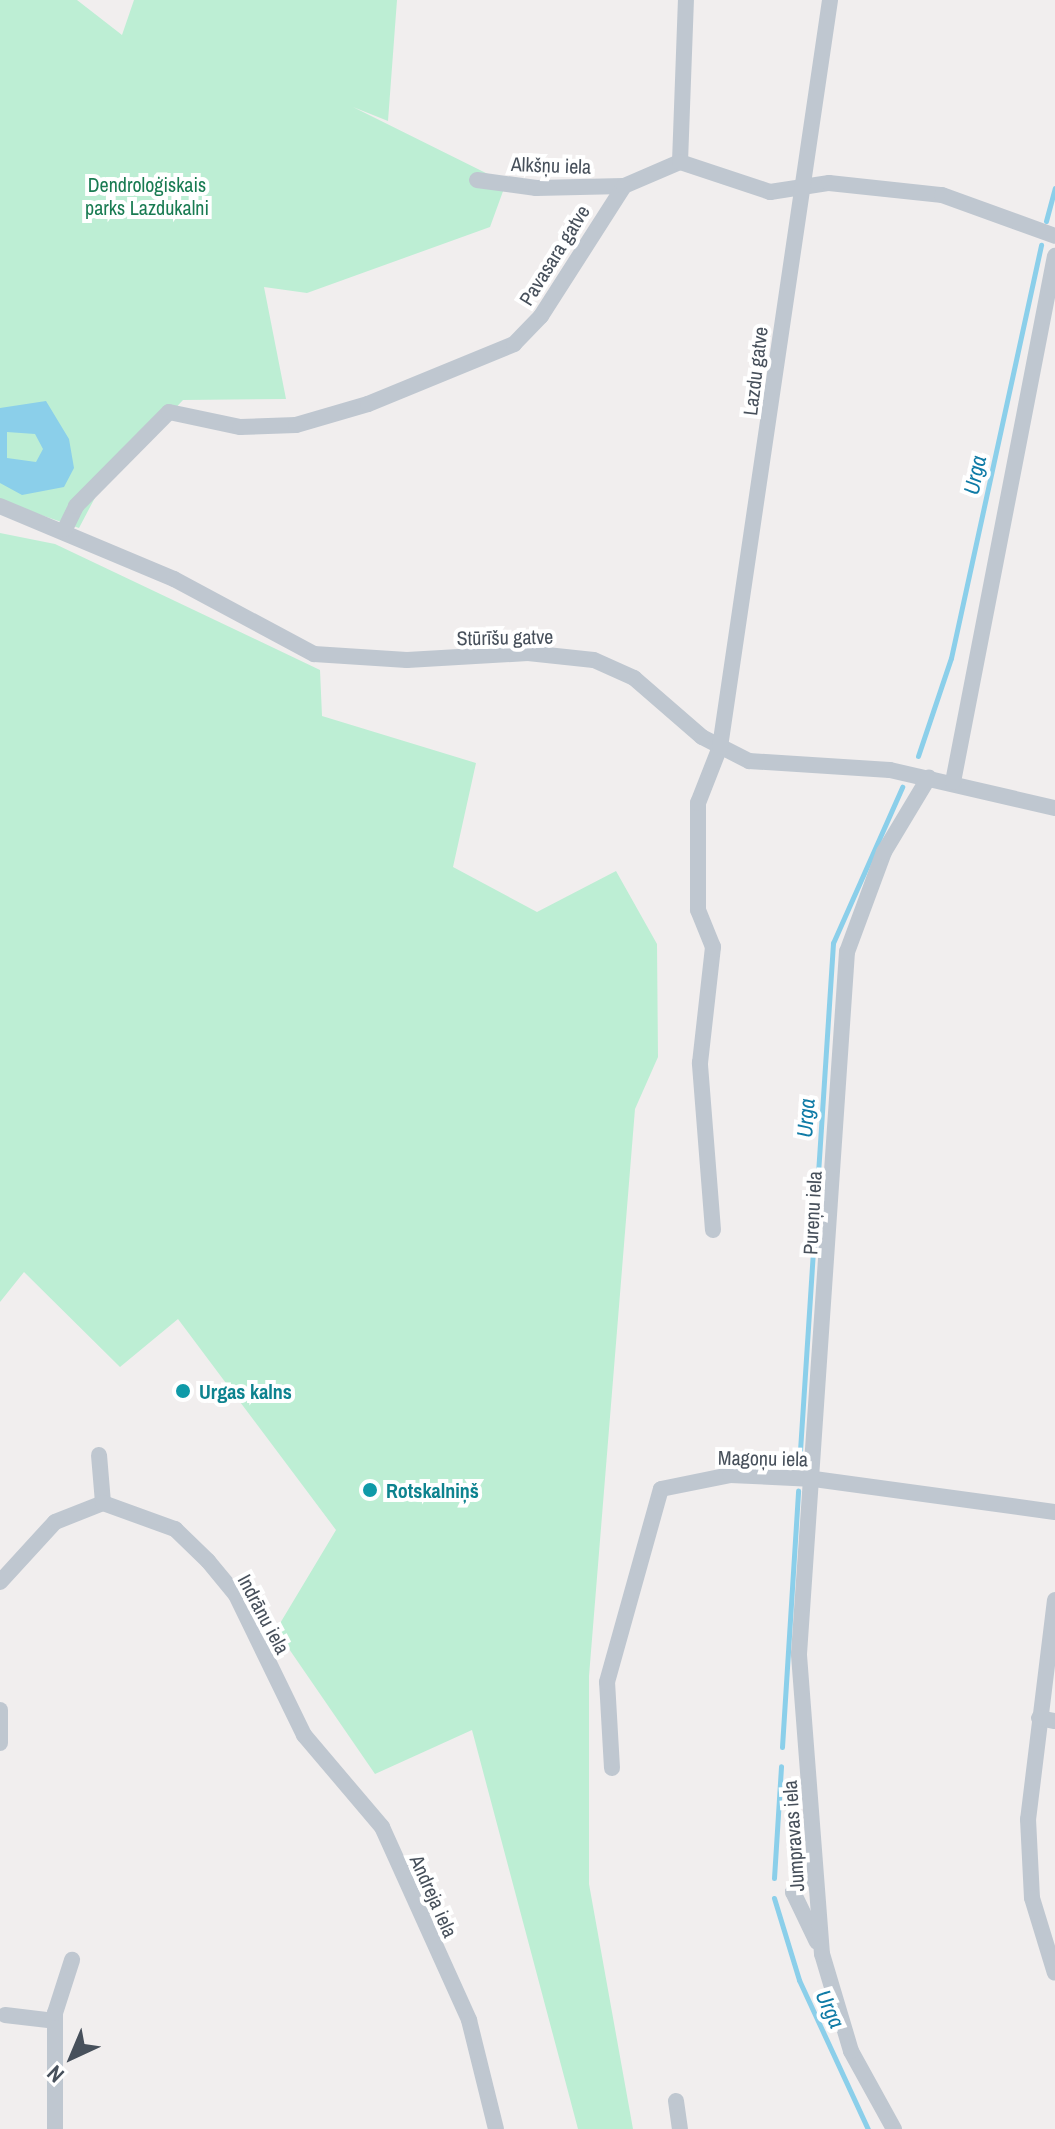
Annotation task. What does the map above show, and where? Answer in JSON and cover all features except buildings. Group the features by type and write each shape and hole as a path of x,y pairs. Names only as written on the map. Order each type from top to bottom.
{"street":[{"path":"680,162 686,0"},
{"name":"Lazdu gatve","path":"713,1230 700,1063 713,947 698,910 694,864 698,803 720,747 830,0"},
{"path":"624,186 680,162 770,192 800,190 829,183 942,195 1054,236"},
{"name":"Alkšņu iela","path":"477,180 536,188 624,186"},
{"name":"Pavasara gatve","path":"65,529 76,506 169,412 240,427 296,425 368,404 514,344 541,316 624,186"},
{"path":"953,782 1055,256"},
{"name":"Stūrīšu gatve","path":"0,506 65,529 314,654 407,660 528,653 614,666 720,747 749,761 929,777 1055,808"},
{"name":"Pureņu iela","path":"814,1479 847,952 884,852 929,777"},
{"path":"0,1582 55,1522 103,1503 99,1455"},
{"name":"Magoņu iela","path":"612,1768 607,1682 661,1489 730,1475 814,1479 1055,1512"},
{"name":"Jumpravas iela","path":"814,1479 799,1654 814,1868 793,1892 822,1954 851,2051 894,2129"},
{"name":"Indrānu iela","path":"103,1503 175,1529 208,1561 248,1618 286,1705"},
{"path":"1055,1600 1047,1719 1028,1863 1038,1928 1055,1973"},
{"name":"Andreja iela","path":"286,1705 382,1827 469,2020 496,2129"},
{"path":"0,1710 0,1743"},
{"path":"55,2129 58,1990 72,1960"},
{"path":"5,2015 55,2028"},
{"path":"676,2101 680,2129"}],"green space":[{"name":"Dendroloģiskais parks Lazdukalni","path":"0,0 77,0 122,35 134,0 397,0 388,121 353,107 506,183 490,227 307,293 264,287 286,399 183,400 99,490 79,528 0,501"},
{"path":"0,533 55,544 320,670 322,716 476,763 453,867 537,912 616,871 657,944 658,1057 635,1109 589,1676 589,1884 633,2129 578,2129 472,1730 375,1774 276,1630 336,1530 178,1319 120,1367 24,1272 0,1302"}],"water":[{"path":"46,401 69,439 74,468 64,487 22,495 0,483 0,408","holes":["7,432 35,434 43,449 36,462 7,458"]}],"waterway":[{"name":"Urga","path":"1046,221 1055,188"},
{"name":"Urga","path":"918,756 951,658 1041,245"},
{"name":"Urga","path":"799,1466 833,943 902,787"},
{"name":"Urga","path":"782,1747 798,1490"},
{"name":"Urga","path":"774,1878 781,1766"},
{"name":"Urga","path":"774,1898 799,1980 868,2129"}],"place":[{"name":"Urgas kalns","path":"183,1391"},
{"name":"Rotskalniņš","path":"370,1490"}]}
